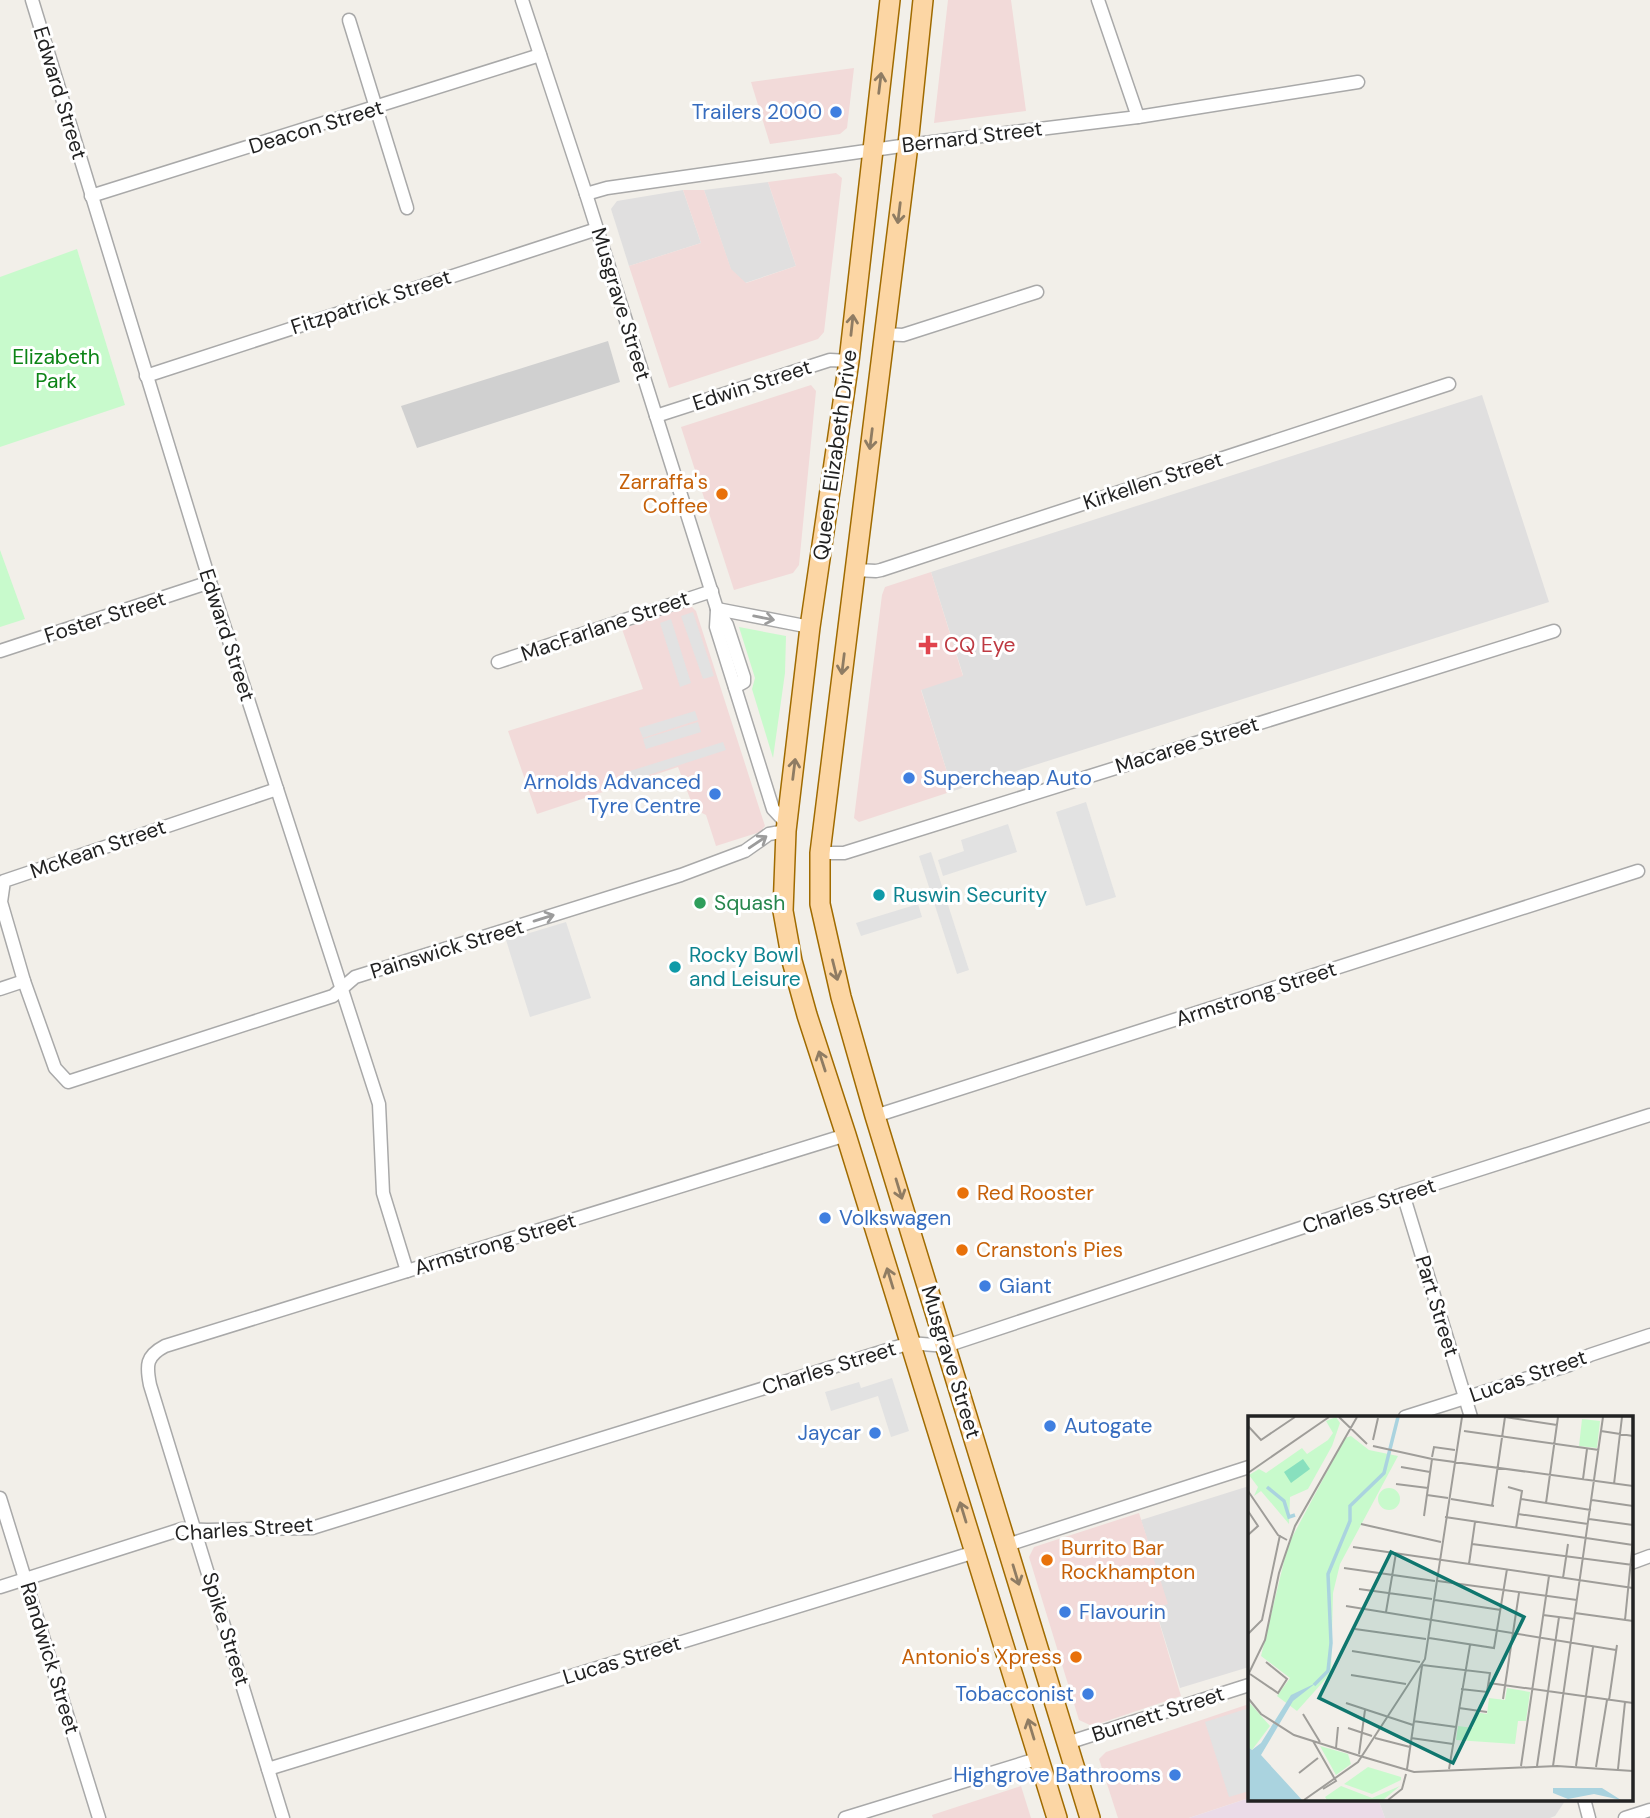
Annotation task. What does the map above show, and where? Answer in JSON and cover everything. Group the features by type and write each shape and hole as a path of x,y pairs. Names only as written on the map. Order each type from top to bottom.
{"main road":[{"name":"Queen Elizabeth Drive","path":"783,911 787,828 810,627 849,361 888,0"},
{"name":"Queen Elizabeth Drive","path":"820,904 820,853 908,145 923,0"},
{"name":"Musgrave Street","path":"820,904 841,997 875,1116 1090,1818"},
{"name":"Musgrave Street","path":"783,911 792,961 807,1015 1057,1818"}],"street":[{"name":"Edward Street","path":"32,0 210,582 379,1104 383,1193 407,1271"},
{"name":"Musgrave Street","path":"522,0 712,591 717,609 716,627 773,809 787,828"},
{"path":"1098,0 1138,117"},
{"path":"349,20 407,208"},
{"name":"Deacon Street","path":"91,196 540,55"},
{"name":"Bernard Street","path":"586,194 607,188 872,150 1138,117 1358,82"},
{"name":"Fitzpatrick Street","path":"146,376 597,229"},
{"path":"884,334 903,335 1037,292"},
{"name":"Edwin Street","path":"656,416 830,360 849,361"},
{"name":"Kirkellen Street","path":"855,570 881,570 1449,384"},
{"name":"Foster Street","path":"0,651 210,582"},
{"name":"MacFarlane Street","path":"498,662 712,591"},
{"path":"717,609 810,627"},
{"name":"Macaree Street","path":"820,853 844,853 1554,631"},
{"name":"McKean Street","path":"68,1082 55,1068 24,981 1,902 4,881 276,789"},
{"name":"Painswick Street","path":"68,1082 333,996 355,977 681,875 745,851 769,834 787,828"},
{"name":"Armstrong Street","path":"875,1116 1638,871"},
{"path":"0,989 24,981"},
{"name":"Charles Street","path":"0,1587 182,1528 312,1528 910,1343 946,1346 1650,1115"},
{"name":"Armstrong Street","path":"149,1360 155,1351 165,1346 846,1135"},
{"name":"Part Street","path":"1403,1194 1471,1416"},
{"name":"Lucas Street","path":"1408,1416 1569,1365 1650,1335"},
{"name":"Spike Street","path":"149,1360 149,1385 283,1818"},
{"path":"1007,1545 1248,1468"},
{"name":"Randwick Street","path":"0,1498 99,1818"},
{"name":"Lucas Street","path":"268,1769 975,1552"},
{"path":"1632,1563 1650,1556"},
{"name":"Burnett Street","path":"1067,1743 1248,1685"},
{"path":"845,1818 1040,1758"},
{"path":"1584,1800 1590,1818"},
{"path":"1625,1818 1650,1810"}],"shaded area":[{"path":"948,0 1011,0 1026,111 934,123"},
{"path":"854,68 847,128 840,134 770,144 751,82"},
{"path":"836,173 842,178 824,332 818,339 669,388 629,266 701,243 683,190 704,190 731,269 746,283 796,266 768,182"},
{"path":"768,182 796,266 745,283 731,270 704,190"},
{"path":"683,190 701,243 629,266 611,209 617,201"},
{"path":"608,341 620,382 417,448 401,406"},
{"path":"811,385 816,391 799,565 793,573 734,590 681,427"},
{"path":"1482,395 1549,602 953,791 921,689 963,675 931,572"},
{"path":"931,572 963,676 921,690 953,791 859,822 854,818 882,595 885,587"},
{"path":"690,605 696,611 765,826 760,832 716,846 706,815 694,809 678,767 537,814 508,731 643,689 622,629"},
{"path":"693,612 714,676 703,679 681,616"},
{"path":"671,619 691,683 680,687 660,623"},
{"path":"695,711 698,720 643,738 639,728"},
{"path":"698,722 701,732 646,749 643,739"},
{"path":"723,742 726,750 633,780 630,771"},
{"path":"1086,802 1116,897 1086,906 1056,812"},
{"path":"1008,824 1017,852 943,876 938,860 964,851 961,840"},
{"path":"931,852 969,970 957,974 919,856"},
{"path":"918,904 922,917 861,936 856,923"},
{"path":"566,922 591,998 530,1017 506,940"},
{"path":"892,1378 909,1431 891,1437 878,1396 831,1411 825,1392 859,1382 861,1388"},
{"path":"1248,1486 1248,1667 1180,1688 1155,1608 1167,1603 1141,1520"},
{"path":"1139,1513 1168,1604 1155,1608 1181,1696 1092,1726 1079,1720 1029,1557 1034,1547"},
{"path":"1248,1704 1248,1798 1189,1818 1118,1818 1099,1759 1106,1752"},
{"path":"1248,1708 1248,1791 1229,1797 1205,1722"},
{"path":"1021,1786 1031,1818 933,1818 932,1815"},
{"path":"1248,1798 1378,1800 1385,1818 1189,1818"},
{"path":"1378,1800 1565,1801 1555,1816 1550,1818 1385,1818"}],"green space":[{"name":"Elizabeth Park","path":"77,249 125,405 0,447 0,277"},
{"path":"0,550 25,619 0,627"},
{"path":"739,627 786,636 785,673 773,758 752,689 755,678"}],"place":[{"name":"Trailers 2000","path":"836,112"},
{"name":"Zarraffa's Coffee","path":"722,494"},
{"name":"CQ Eye","path":"928,645"},
{"name":"Supercheap Auto","path":"909,778"},
{"name":"Arnolds Advanced Tyre Centre","path":"715,794"},
{"name":"Ruswin Security","path":"879,895"},
{"name":"Squash","path":"700,903"},
{"name":"Rocky Bowl and Leisure","path":"675,967"},
{"name":"Red Rooster","path":"963,1193"},
{"name":"Volkswagen","path":"825,1218"},
{"name":"Cranston's Pies","path":"962,1250"},
{"name":"Giant","path":"985,1286"},
{"name":"Autogate","path":"1050,1426"},
{"name":"Jaycar","path":"875,1433"},
{"name":"Burrito Bar Rockhampton","path":"1047,1560"},
{"name":"Flavourin","path":"1065,1612"},
{"name":"Antonio's Xpress","path":"1076,1657"},
{"name":"Tobacconist","path":"1088,1694"},
{"name":"Highgrove Bathrooms","path":"1175,1775"}]}
